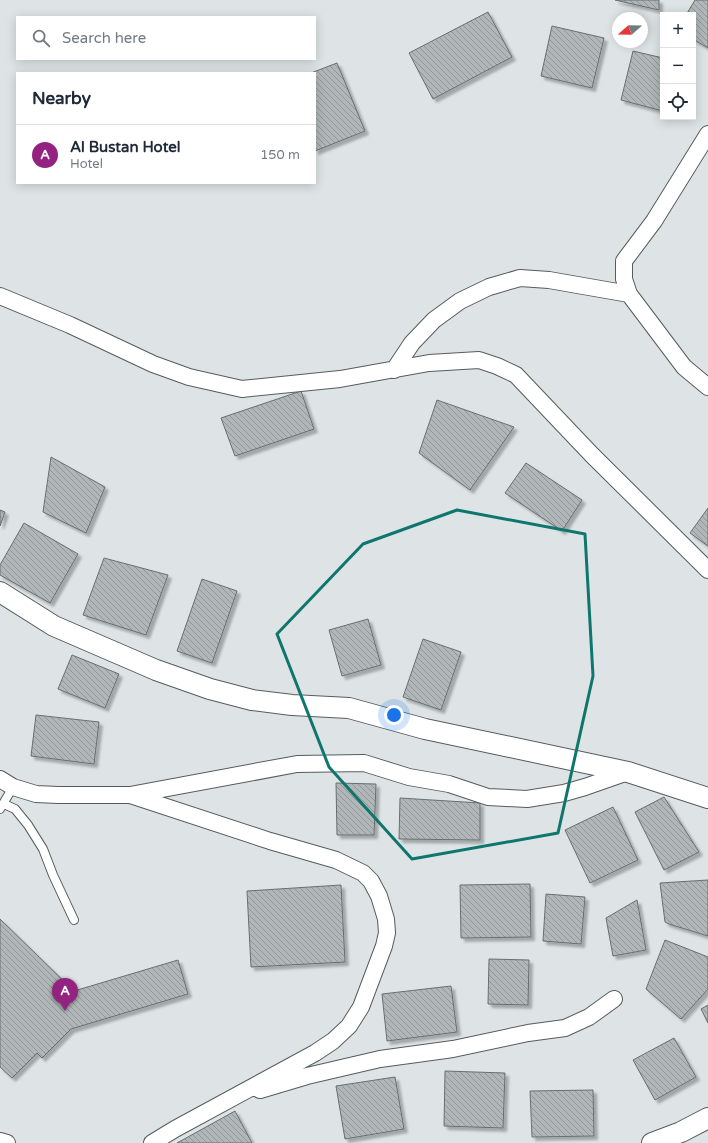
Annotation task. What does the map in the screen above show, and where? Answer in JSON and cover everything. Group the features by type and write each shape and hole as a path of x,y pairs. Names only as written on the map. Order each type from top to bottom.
{"street":[{"path":"708,134 654,222 624,261 624,279 629,294 684,367 708,387"},
{"path":"394,370 412,343 434,320 460,301 489,287 520,278 549,280 629,294"},
{"path":"0,296 70,325 153,364 189,377 242,389 340,379 429,363 479,360 497,366 516,375 592,455 708,570"},
{"path":"0,592 62,629 156,670 210,689 252,700 292,705 349,708 425,729 628,772 708,798"},
{"path":"7,783 36,794 130,794 297,764 364,763 409,777 449,784 488,797 527,799 578,789 628,772"},
{"path":"130,794 270,841 336,860 364,873 372,882 379,896 386,919 384,946 361,1007 349,1026 334,1042 152,1143"},
{"path":"230,1099 307,1076 380,1059 453,1049 528,1033 565,1028 589,1017 614,999"},
{"path":"652,1143 681,1132 708,1118"},
{"path":"0,1141 7,1143"}],"lane":[{"path":"7,783 2,807 15,810 28,825 43,848 53,876 74,920"}],"highlighted area":[{"path":"457,510 585,534 593,676 558,833 412,859 329,767 277,634 363,544"}],"building":[{"path":"615,0 659,0 659,10"},
{"path":"695,0 708,0 708,48 696,41 696,12 688,12"},
{"path":"488,12 512,57 433,99 409,53"},
{"path":"552,26 604,38 592,88 541,76"},
{"path":"633,51 660,57 660,110 621,100"},
{"path":"337,63 365,131 316,151 316,72 314,72"},
{"path":"301,391 314,429 235,456 221,418"},
{"path":"437,400 514,427 470,490 419,453"},
{"path":"51,457 105,487 86,533 43,512"},
{"path":"526,463 582,500 562,531 505,493"},
{"path":"708,508 708,546 690,533"},
{"path":"0,510 5,512 0,526"},
{"path":"24,523 78,554 50,603 0,575 0,565"},
{"path":"104,558 168,575 146,635 83,615"},
{"path":"202,579 237,591 212,663 177,651"},
{"path":"368,619 381,665 342,676 329,630"},
{"path":"423,639 461,652 441,710 403,697"},
{"path":"72,655 119,674 105,708 58,689"},
{"path":"36,715 99,722 94,764 31,756"},
{"path":"336,783 376,784 374,835 337,835"},
{"path":"664,797 699,852 664,870 635,812"},
{"path":"400,798 480,803 480,840 399,839"},
{"path":"613,807 638,860 590,883 565,830"},
{"path":"708,880 708,936 665,922 660,883"},
{"path":"530,884 531,937 461,938 460,885"},
{"path":"341,885 345,962 251,967 247,891"},
{"path":"546,894 585,897 581,944 543,941"},
{"path":"637,900 646,950 613,956 606,918"},
{"path":"0,919 74,991 178,960 188,994 71,1029 42,1058 37,1053 12,1078 0,1067"},
{"path":"665,940 708,957 708,989 681,1019 646,989"},
{"path":"489,959 529,960 528,1005 488,1004"},
{"path":"451,986 457,1032 387,1041 382,994"},
{"path":"708,1005 708,1023 701,1009"},
{"path":"674,1038 696,1077 655,1100 633,1060"},
{"path":"445,1071 505,1073 503,1128 444,1126"},
{"path":"395,1077 404,1129 345,1139 336,1086"},
{"path":"593,1090 594,1136 532,1137 530,1091"},
{"path":"235,1111 252,1143 177,1143"}],"place":[{"name":"Al Bustan Hotel","path":"65,1011"}]}
